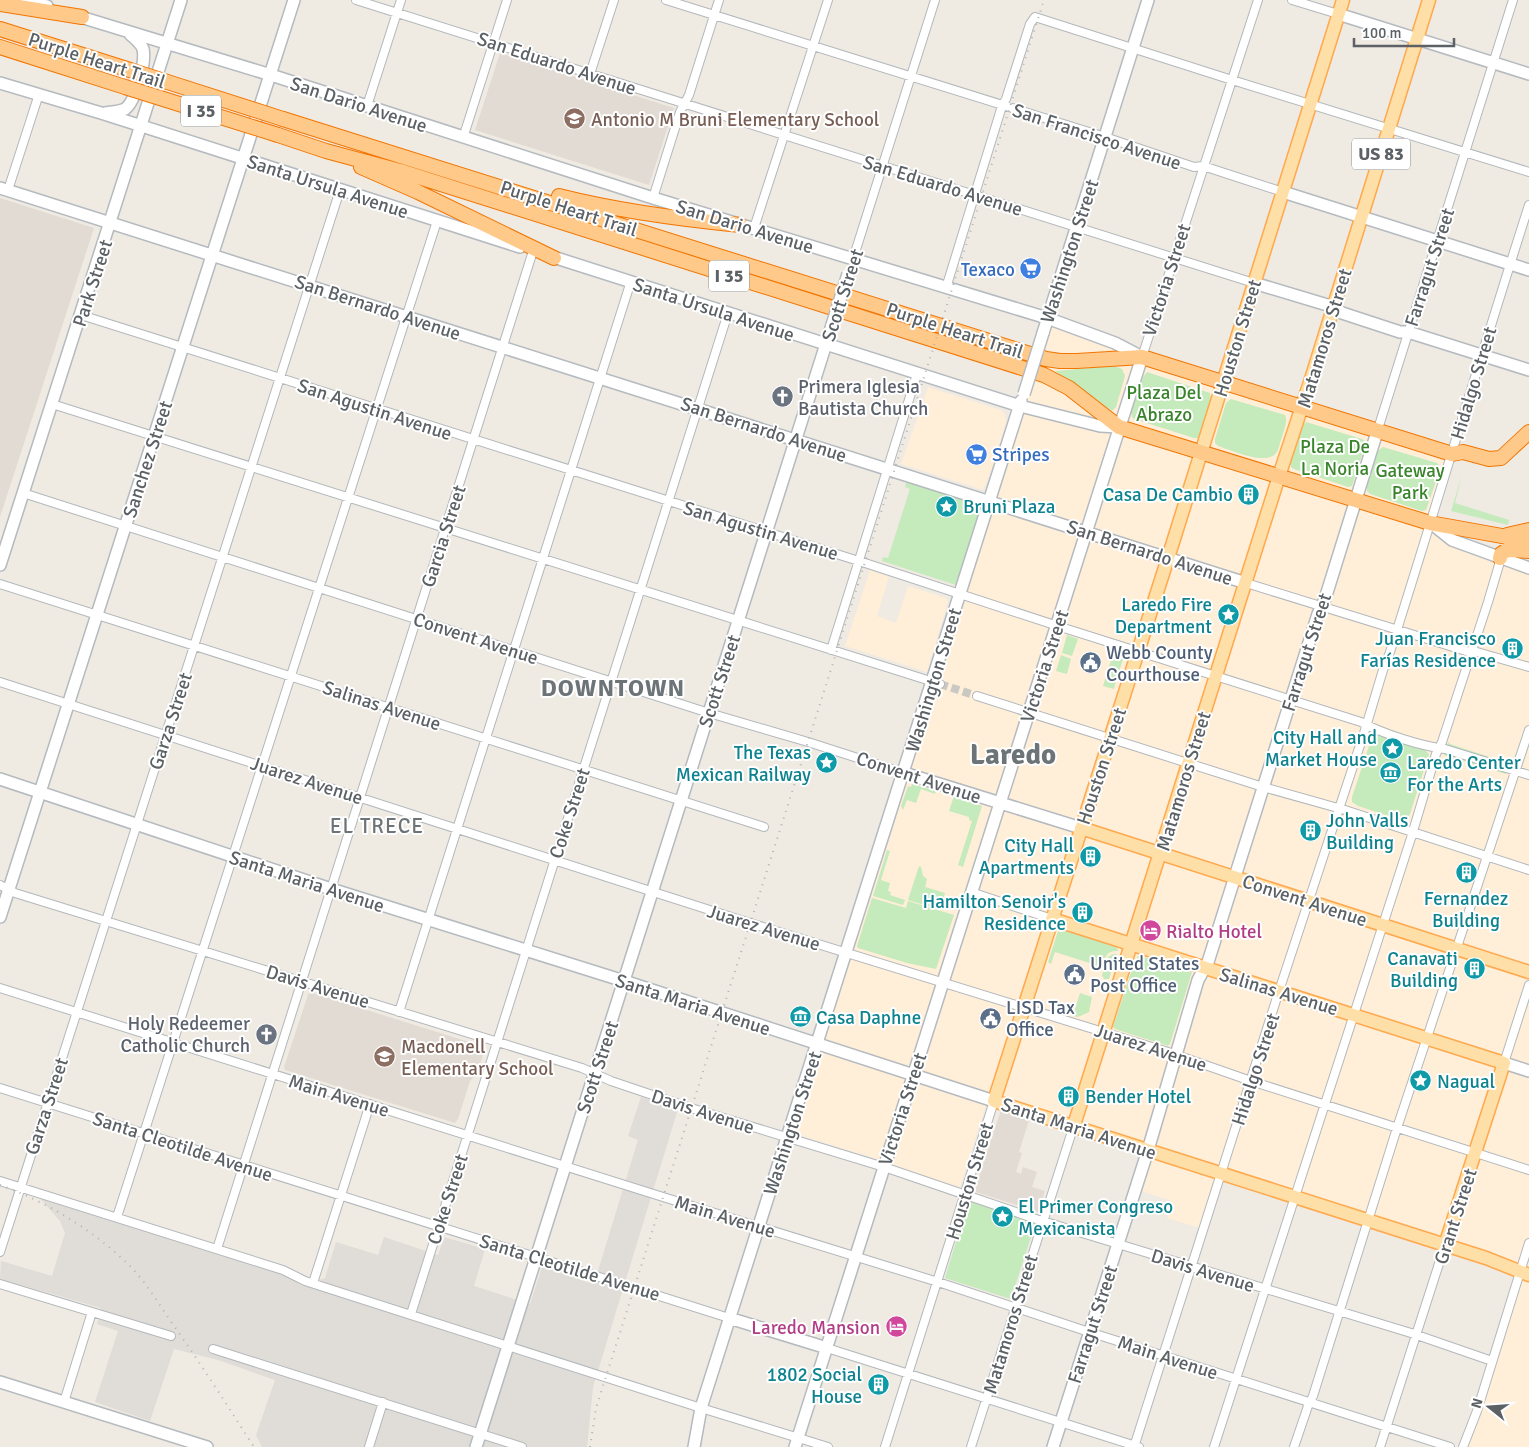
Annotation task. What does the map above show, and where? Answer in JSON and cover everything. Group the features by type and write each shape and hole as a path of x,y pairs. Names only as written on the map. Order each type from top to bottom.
{"highway":[{"path":"0,4 82,18"},
{"name":"Purple Heart Trail","path":"0,28 1046,359 1060,362 1142,357"},
{"name":"Purple Heart Trail","path":"0,47 326,151 400,171 1044,376 1069,388 1120,427"},
{"path":"326,151 418,192 554,258"},
{"path":"464,175 630,211 747,227"},
{"name":"San Dario Avenue","path":"1142,357 1377,432 1457,453 1489,459 1501,458 1529,432"},
{"name":"Santa Ursula Avenue","path":"1120,427 1430,523 1504,536"},
{"path":"1504,536 1529,532"},
{"path":"1504,536 1529,542"},
{"path":"1504,536 1529,549"},
{"path":"1500,558 1501,554 1507,550 1529,549"}],"main road":[{"name":"San Dario Avenue","path":"26,0 367,106 653,198 1047,318 1116,344 1142,357"},
{"name":"Park Street","path":"0,565 181,0"},
{"name":"Sanchez Street","path":"0,918 5,887 40,792 69,704 294,0"},
{"name":"Washington Street","path":"694,1447 701,1408 729,1318 904,773 936,683 960,594 1148,0"},
{"name":"Houston Street","path":"994,1101 1168,558 1343,0"},
{"name":"Matamoros Street","path":"1074,1125 1334,307 1429,0"},
{"path":"1338,14 1529,74"},
{"path":"101,114 127,107 143,66 140,43 126,31"},
{"name":"Santa Ursula Avenue","path":"0,83 142,126 1020,406 1100,426 1120,427"},
{"name":"San Bernardo Avenue","path":"4,189 1246,583"},
{"name":"San Francisco Avenue","path":"1283,192 1529,270"},
{"name":"Scott Street","path":"476,1447 853,259"},
{"name":"San Eduardo Avenue","path":"1254,283 1334,307 1342,313 1392,329 1408,332 1529,370"},
{"name":"Victoria Street","path":"796,1443 1142,357"},
{"name":"Farragut Street","path":"1053,1447 1148,1150 1198,980 1205,968 1377,432"},
{"name":"Santa Ursula Avenue","path":"1430,523 1452,540 1529,568"},
{"name":"Convent Avenue","path":"904,773 1529,972"},
{"name":"Santa Maria Avenue","path":"0,779 232,857 1074,1125 1221,1174 1295,1196 1486,1258 1524,1273"},
{"name":"Salinas Avenue","path":"1052,919 1529,1071"},
{"name":"Grant Street","path":"1445,1245 1504,1063"},
{"name":"Santa Cleotilde Avenue","path":"729,1318 827,1348"},
{"path":"0,1382 207,1447"},
{"path":"686,1447 701,1408"}],"street":[{"name":"San Eduardo Avenue","path":"356,0 1254,283"},
{"path":"367,106 400,0"},
{"path":"463,138 507,0"},
{"path":"590,74 614,0"},
{"name":"San Francisco Avenue","path":"666,0 1194,167 1203,166 1283,192"},
{"path":"653,198 680,112 689,94 719,0"},
{"path":"747,227 784,135 828,0"},
{"name":"Scott Street","path":"853,259 935,0"},
{"name":"Victoria Street","path":"1142,357 1258,0"},
{"path":"1292,0 1338,14"},
{"name":"Farragut Street","path":"1377,432 1513,0"},
{"path":"946,288 1002,106 1006,99 1030,24 1035,18 1529,172"},
{"path":"4,189 39,94"},
{"name":"Garza Street","path":"0,1252 340,190"},
{"name":"Hidalgo Street","path":"1136,1447 1250,1081 1430,523 1457,453 1481,354 1529,205"},
{"path":"117,1217 437,221"},
{"name":"Garcia Street","path":"217,1249 533,251"},
{"path":"399,1012 631,282"},
{"name":"Coke Street","path":"411,1314 728,313"},
{"name":"San Agustin Avenue","path":"81,315 1216,675 1386,732 1529,775"},
{"path":"832,650 917,374"},
{"path":"52,404 936,683"},
{"name":"Convent Avenue","path":"23,493 709,713 904,773"},
{"path":"1214,1447 1413,833 1436,754 1440,748 1472,652 1500,558"},
{"name":"San Bernardo Avenue","path":"1246,583 1397,630 1529,667"},
{"name":"Salinas Avenue","path":"0,584 764,827"},
{"name":"Juarez Avenue","path":"0,682 554,860 942,983 1104,1032 1250,1081 1529,1170"},
{"path":"977,696 1529,870"},
{"path":"1294,1447 1313,1396 1397,1128 1529,730"},
{"name":"Davis Avenue","path":"5,887 15,893 496,1042 691,1108 884,1167 1042,1220 1492,1361"},
{"name":"Salinas Avenue","path":"971,892 1052,919"},
{"name":"Grant Street","path":"1504,1063 1529,985"},
{"name":"Main Avenue","path":"0,988 938,1282 1450,1447"},
{"name":"Santa Cleotilde Avenue","path":"0,1088 729,1318"},
{"name":"Houston Street","path":"885,1447 994,1101"},
{"path":"309,1282 341,1195 370,1104"},
{"name":"Matamoros Street","path":"971,1447 1042,1220 1074,1125"},
{"path":"0,1181 283,1270 309,1282 701,1408 796,1443 828,1447"},
{"path":"1463,1447 1524,1273 1529,1242"},
{"name":"Grant Street","path":"1380,1447 1445,1245"},
{"path":"0,1284 171,1336"},
{"path":"64,1402 92,1312"},
{"name":"Santa Cleotilde Avenue","path":"827,1348 1136,1447"},
{"path":"213,1349 522,1447"},
{"path":"369,1447 383,1402"}],"shaded area":[{"name":"Antonio M Bruni Elementary School","path":"500,53 674,108 649,185 475,130"},
{"path":"0,198 94,228 0,517"},
{"path":"1047,318 1115,343 1452,454 1430,523 1452,540 1529,568 1529,1447 1463,1447 1520,1272 817,1044"},
{"path":"928,387 1001,410 1005,414 1006,423 983,490 901,464"},
{"path":"870,570 889,577 877,616 896,623 908,586 946,598 948,602 927,672 845,646"},
{"name":"Macdonell Elementary School","path":"309,992 485,1047 478,1072 470,1081 455,1123 285,1070 284,1067"},
{"path":"821,1052 906,1079 880,1160 796,1134 795,1131"},
{"path":"920,1083 986,1105 960,1187 892,1165 916,1085"},
{"path":"641,1097 678,1109 593,1387 587,1447 262,1447 256,1435 275,1380 218,1360 174,1349 150,1421 95,1402 118,1331 97,1324 101,1308 0,1279 1,1261 52,1276 65,1233 60,1221 37,1195 282,1272 302,1286 325,1278 336,1242 378,1255 384,1237 438,1255 444,1237 485,1249 474,1286 530,1304 542,1267 594,1284 638,1140 628,1136"},
{"path":"1001,1110 1029,1120 1019,1152 1022,1153 1016,1172 1021,1174 1023,1167 1037,1172 1032,1187 1045,1191 1038,1212 976,1192 975,1190"},
{"path":"1151,1158 1214,1178 1199,1228 1167,1218 1172,1201 1141,1191"}],"green space":[{"path":"1114,366 1122,369 1125,376 1116,407 1112,411 1055,371"},
{"name":"Plaza Del Abrazo","path":"1147,372 1210,393 1211,399 1198,438 1132,417 1131,412 1143,377"},
{"path":"1231,399 1285,415 1285,429 1277,452 1272,456 1257,458 1240,454 1218,446 1215,443 1226,403"},
{"name":"Gateway Park","path":"1306,422 1362,439 1366,442 1352,486 1348,487 1291,467 1290,462 1301,427"},
{"name":"Gateway Park","path":"1383,447 1437,463 1440,466 1426,510 1422,511 1370,494 1367,491 1378,451"},
{"path":"1462,475 1455,503 1509,520 1508,525 1451,511"},
{"name":"Bruni Plaza","path":"906,482 975,503 981,507 956,585 882,561 883,557 888,558 910,489 905,487"},
{"path":"1067,635 1078,639 1072,656 1062,653"},
{"path":"1114,650 1125,654 1119,671 1109,667"},
{"path":"1061,655 1071,659 1067,674 1056,671"},
{"path":"1108,670 1118,674 1114,689 1103,686"},
{"path":"1373,734 1425,750 1429,754 1410,814 1405,820 1358,806 1352,802"},
{"path":"1448,742 1508,763 1510,762 1506,774 1444,755"},
{"path":"912,784 936,791 935,794 921,789 916,803 907,800 903,810 901,806 908,786 911,787"},
{"path":"954,796 982,806 963,867 958,865 972,821 969,820 969,817 949,811"},
{"path":"887,850 890,851 881,880 890,883 888,891 891,892 890,895 905,900 903,905 873,896"},
{"path":"919,866 923,876 927,879 925,887 945,893 940,910 908,900"},
{"path":"872,898 906,908 908,901 954,915 936,969 907,963 858,948 857,946"},
{"path":"1059,928 1117,946 1118,951 1107,955 1102,967 1055,952 1051,964 1048,962"},
{"path":"1117,954 1109,979 1104,979 1102,975 1108,957"},
{"path":"1138,956 1192,972 1168,1046 1113,1027 1135,960"},
{"path":"1080,993 1092,997 1089,1012 1078,1017 1073,1016"},
{"path":"971,1202 1035,1224 1011,1299 945,1278 968,1203"}],"tunnel":[{"path":"940,684 977,696"}],"railway":[{"path":"590,1447 596,1408 1044,0"},
{"path":"0,1185 35,1200 69,1218 100,1240 129,1265 152,1293 254,1447"}],"place":[{"name":"Antonio M Bruni Elementary School","path":"575,119"},
{"name":"Texaco","path":"1031,269"},
{"name":"Primera Iglesia Bautista Church","path":"782,397"},
{"name":"Stripes","path":"976,454"},
{"name":"Casa De Cambio","path":"1249,494"},
{"name":"Bruni Plaza","path":"947,506"},
{"name":"Laredo Fire Department","path":"1228,615"},
{"name":"Juan Francisco Farías Residence","path":"1512,649"},
{"name":"Webb County Courthouse","path":"1090,663"},
{"name":"City Hall and Market House","path":"1393,748"},
{"name":"The Texas Mexican Railway","path":"827,763"},
{"name":"Laredo Center For the Arts","path":"1391,773"},
{"name":"John Valls Building","path":"1310,831"},
{"name":"City Hall Apartments","path":"1090,856"},
{"name":"Fernandez Building","path":"1466,872"},
{"name":"Hamilton Senoir's Residence","path":"1082,912"},
{"name":"Rialto Hotel","path":"1150,931"},
{"name":"Canavati Building","path":"1474,969"},
{"name":"United States Post Office","path":"1074,974"},
{"name":"Casa Daphne","path":"800,1017"},
{"name":"LISD Tax Office","path":"990,1018"},
{"name":"Holy Redeemer Catholic Church","path":"266,1034"},
{"name":"Macdonell Elementary School","path":"385,1057"},
{"name":"Nagual","path":"1421,1081"},
{"name":"Bender Hotel","path":"1069,1096"},
{"name":"El Primer Congreso Mexicanista","path":"1002,1217"},
{"name":"Laredo Mansion","path":"896,1327"},
{"name":"1802 Social House","path":"878,1385"}],"district":[{"name":"DOWNTOWN","path":"613,688"},
{"name":"Laredo","path":"1013,754"},
{"name":"EL TRECE","path":"377,826"}],"park label":[{"name":"Plaza De La Noria","path":"1335,457"}]}
